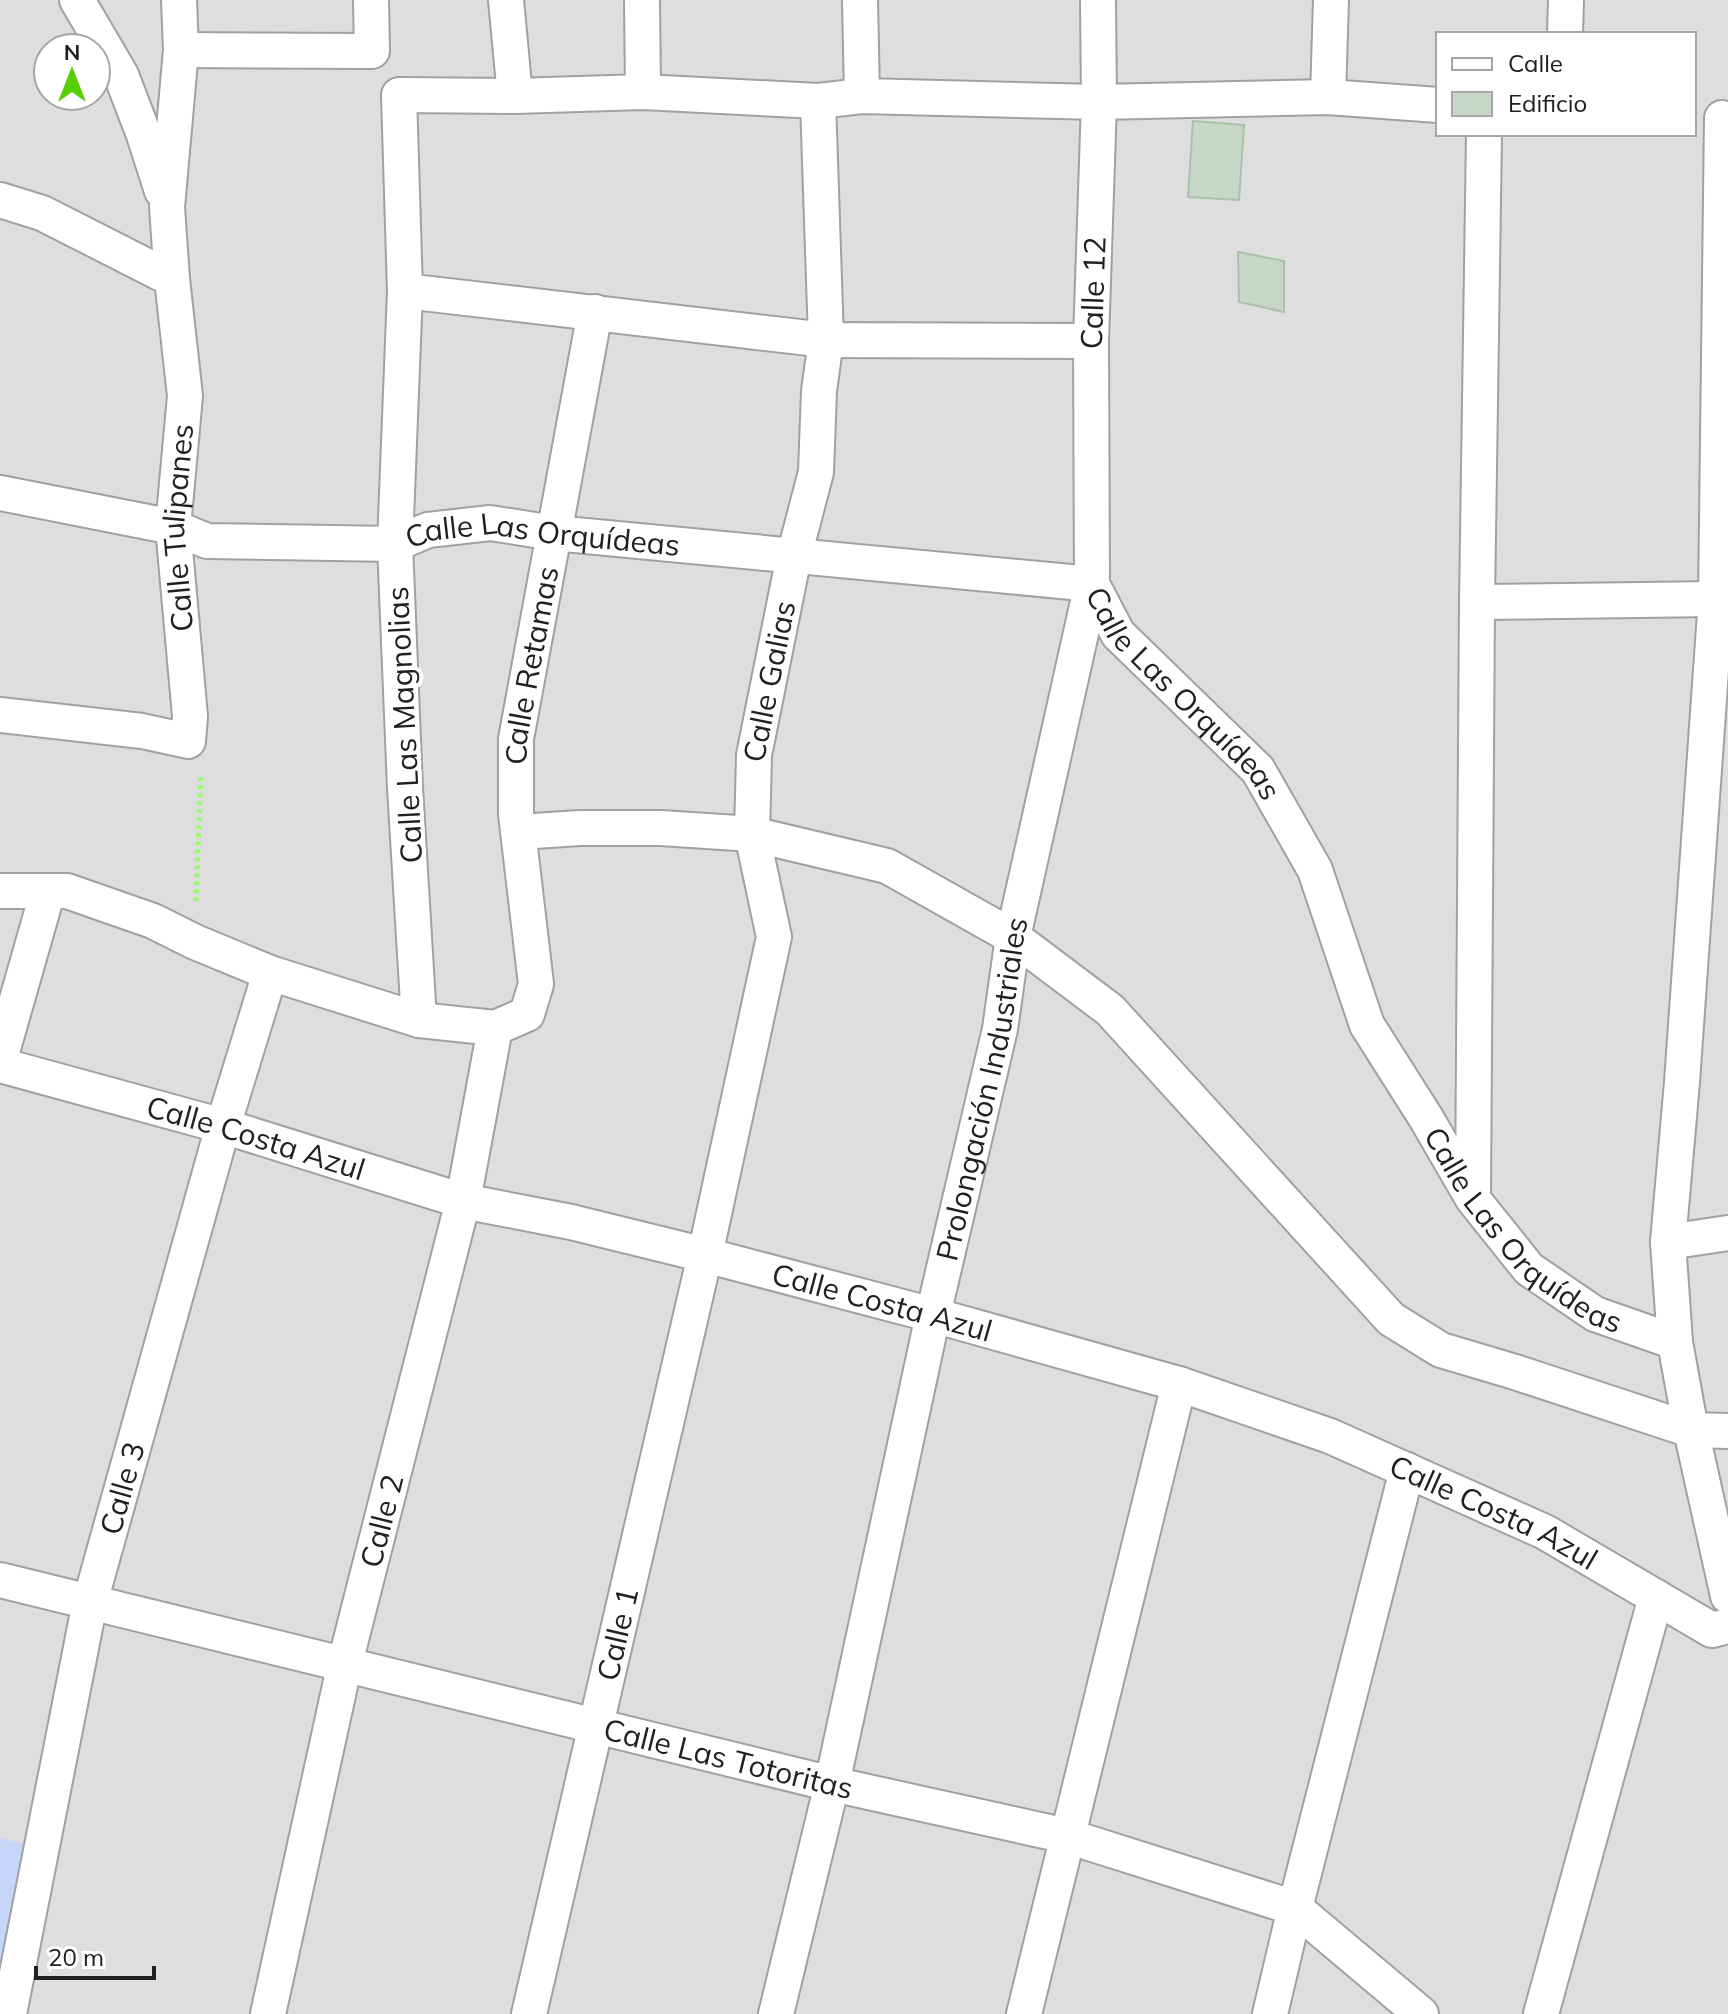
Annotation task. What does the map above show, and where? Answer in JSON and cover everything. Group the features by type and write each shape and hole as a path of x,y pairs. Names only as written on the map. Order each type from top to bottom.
{"street":[{"name":"Calle Tulipanes","path":"77,0 121,75 167,207"},
{"name":"Calle Tulipanes","path":"179,0 181,50 167,207 185,396 173,527 190,716 188,741"},
{"path":"181,50 372,51 371,0"},
{"path":"506,0 515,96 643,92 818,101 862,96 1099,102 1328,97 1436,105"},
{"path":"642,0 643,92"},
{"path":"860,0 862,96"},
{"name":"Calle 12","path":"1092,584 1091,341 1099,102 1098,0"},
{"path":"1328,97 1331,0"},
{"path":"1565,32 1566,0"},
{"name":"Calle Las Magnolias","path":"419,1020 395,544 405,291 399,95 515,96"},
{"name":"Calle Galias","path":"705,1255 774,937 752,834 754,755 794,556 816,472 819,391 826,340 818,101"},
{"path":"1715,120 1716,599 1668,1242 1675,1342 1728,1596"},
{"path":"1473,1199 1484,136"},
{"path":"0,200 42,213 172,279"},
{"path":"405,291 826,340 1091,341"},
{"name":"Calle Retamas","path":"495,1028 527,1014 536,984 516,814 516,739 595,312"},
{"name":"Calle Las Orquídeas","path":"0,493 173,527 207,541 395,544 428,530 490,523 554,533 1092,584 1118,634 1258,770 1315,870 1367,1025 1473,1199 1529,1269 1595,1314 1675,1342"},
{"name":"Prolongación Industriales","path":"776,2014 832,1784 933,1315 1000,1029 1013,937 1092,584"},
{"path":"1477,602 1716,599"},
{"path":"0,715 142,731 188,741"},
{"path":"519,832 661,828 752,834 887,866 1013,937 1110,1010 1391,1319 1441,1350 1691,1430 1728,1431"},
{"path":"0,891 67,891 153,921 270,973 419,1020 495,1028"},
{"path":"0,1062 48,891"},
{"name":"Calle 3","path":"9,2014 90,1602 223,1126 270,973"},
{"name":"Calle 2","path":"268,2014 345,1663 463,1201 495,1028"},
{"name":"Calle Costa Azul","path":"0,1062 223,1126 463,1201 571,1222 705,1255 1179,1384 1330,1436 1545,1532 1712,1630 1728,1626"},
{"path":"1668,1242 1728,1233"},
{"name":"Calle 1","path":"529,2014 705,1255"},
{"path":"1024,2014 1179,1384"},
{"path":"1270,2014 1407,1470"},
{"name":"Calle Las Totoritas","path":"0,1580 832,1784 1067,1836 1295,1908 1421,2014"},
{"path":"1541,2014 1656,1597"}],"path":[{"path":"188,741 201,771 195,942"}],"shaded area":[{"path":"0,0 1728,0 1728,2014 0,2014"},
{"path":"0,1838 37,1847 0,2006"}],"building":[{"path":"1193,121 1244,125 1239,200 1188,197"},
{"path":"1238,252 1284,261 1284,312 1239,302"}]}
